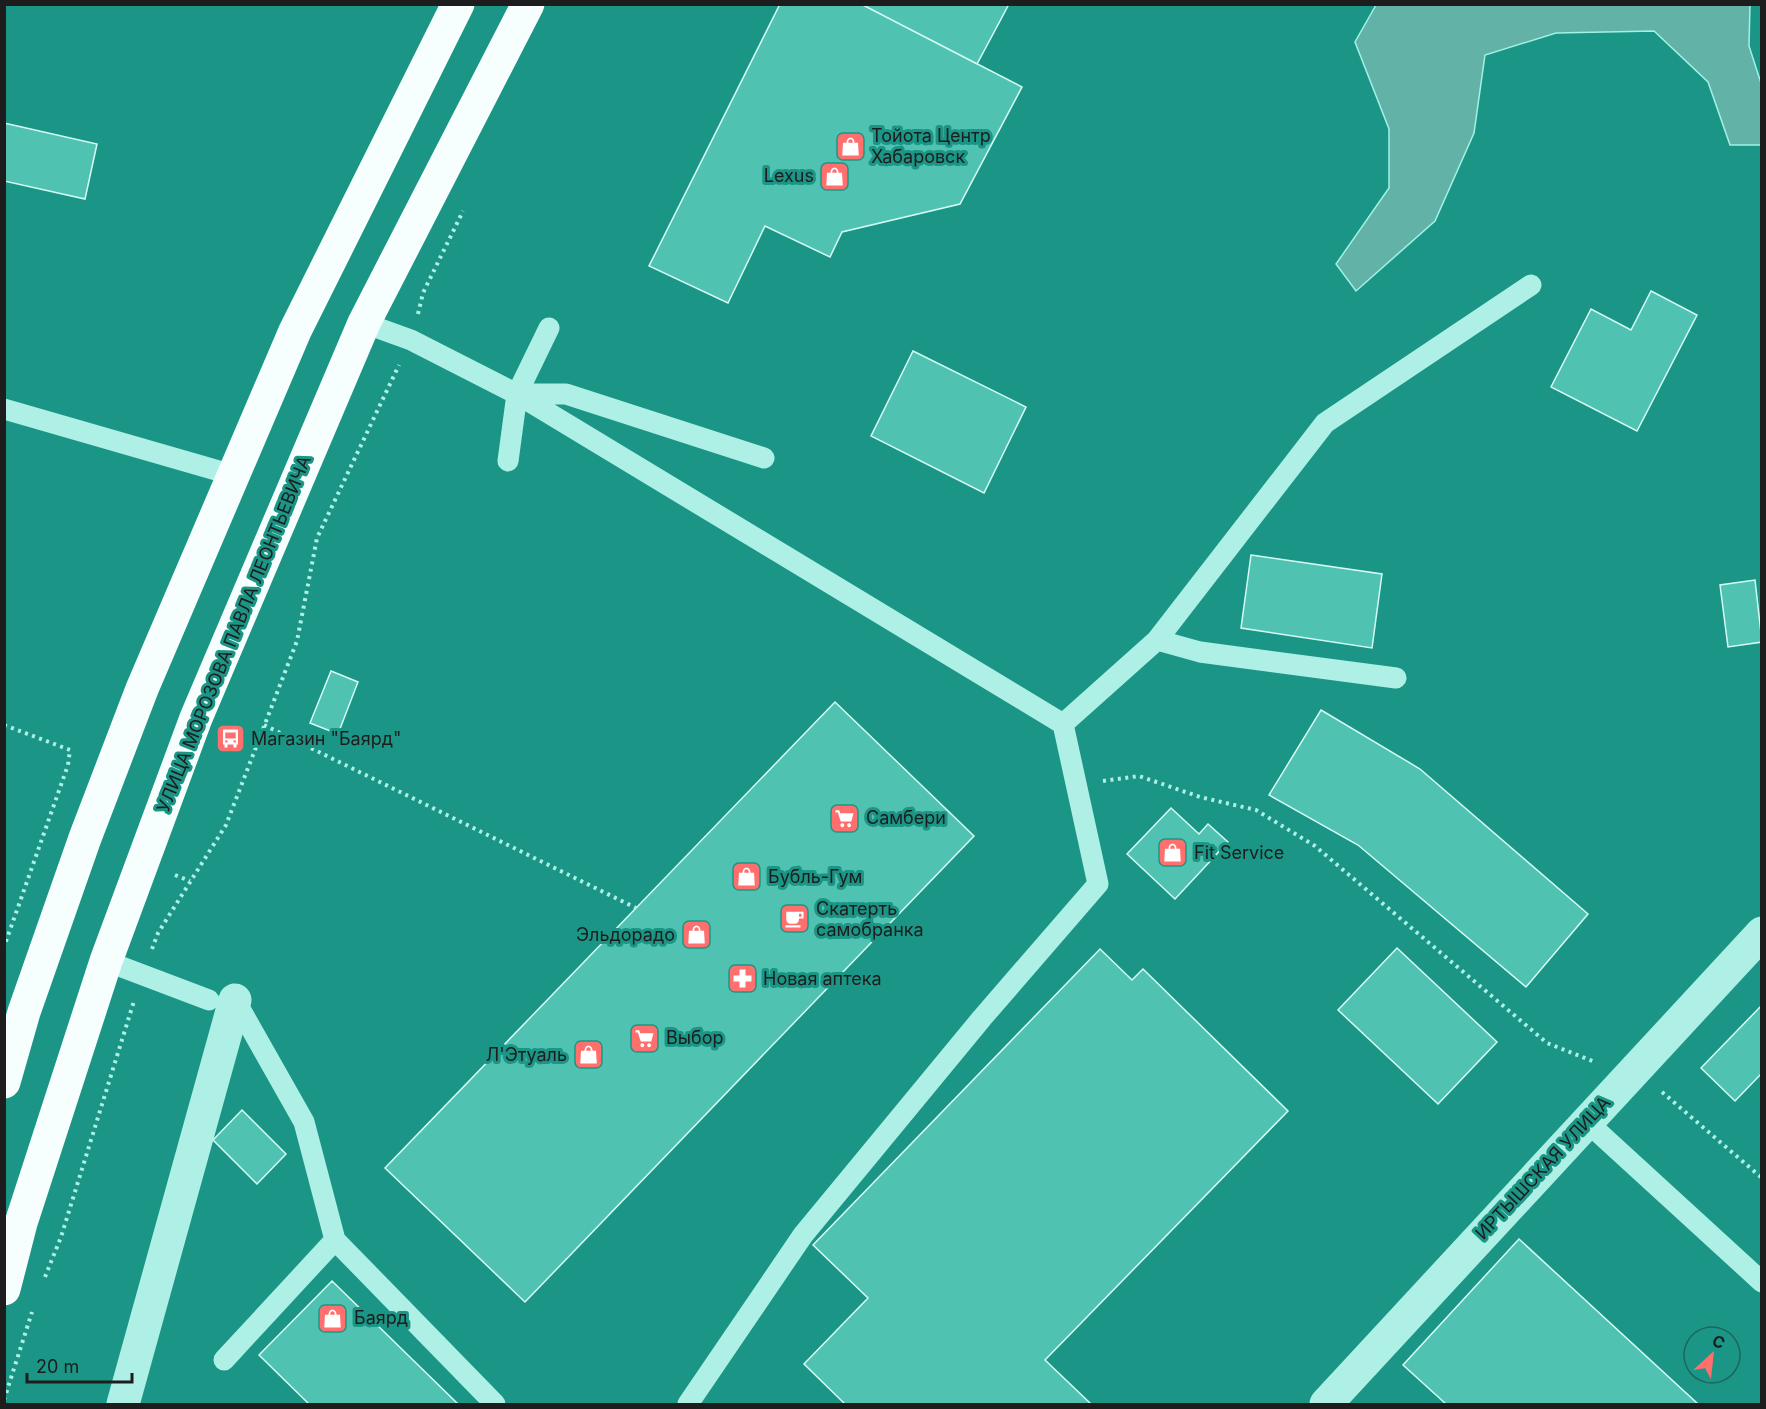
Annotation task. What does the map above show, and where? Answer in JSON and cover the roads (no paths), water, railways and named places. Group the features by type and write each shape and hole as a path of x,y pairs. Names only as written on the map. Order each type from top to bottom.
{"main road":[{"name":"УЛИЦА МОРОЗОВА ПАВЛА ЛЕОНТЬЕВИЧА","path":"4,1289 21,1223 106,961 196,718 364,323 528,4"},
{"path":"4,1082 24,1012 85,838 142,689 294,331 450,9"}],"street":[{"name":"ИРТЫШСКАЯ УЛИЦА","path":"1326,1404 1761,933"},
{"path":"123,1404 222,1000"}],"lane":[{"path":"1064,724 1156,640 1325,423 1531,285"},
{"path":"364,323 411,340 517,394 1064,724 1098,884 982,1018 803,1235 688,1404"},
{"path":"508,461 517,394 549,328"},
{"path":"517,394 566,394 764,458"},
{"path":"4,409 233,475"},
{"path":"1156,640 1200,652 1396,678"},
{"path":"106,961 222,1000 304,1122 335,1239 495,1404"},
{"path":"1586,1121 1761,1282"},
{"path":"224,1360 335,1239"}],"water":[{"path":"1376,5 1750,5 1749,46 1761,83 1761,145 1730,145 1708,82 1654,31 1556,33 1485,55 1474,133 1435,221 1356,291 1336,264 1389,188 1389,129 1355,42"}],"place":[{"name":"Тойота Центр Хабаровск","path":"850,146"},
{"name":"Lexus","path":"835,176"},
{"name":"Магазин \"Баярд\"","path":"230,739"},
{"name":"Самбери","path":"845,818"},
{"name":"Fit Service","path":"1173,853"},
{"name":"Бубль-Гум","path":"747,877"},
{"name":"Скатерть самобранка","path":"795,919"},
{"name":"Эльдорадо","path":"696,935"},
{"name":"Новая аптека","path":"742,979"},
{"name":"Выбор","path":"645,1038"},
{"name":"Л'Этуаль","path":"588,1055"},
{"name":"Баярд","path":"333,1318"}]}
